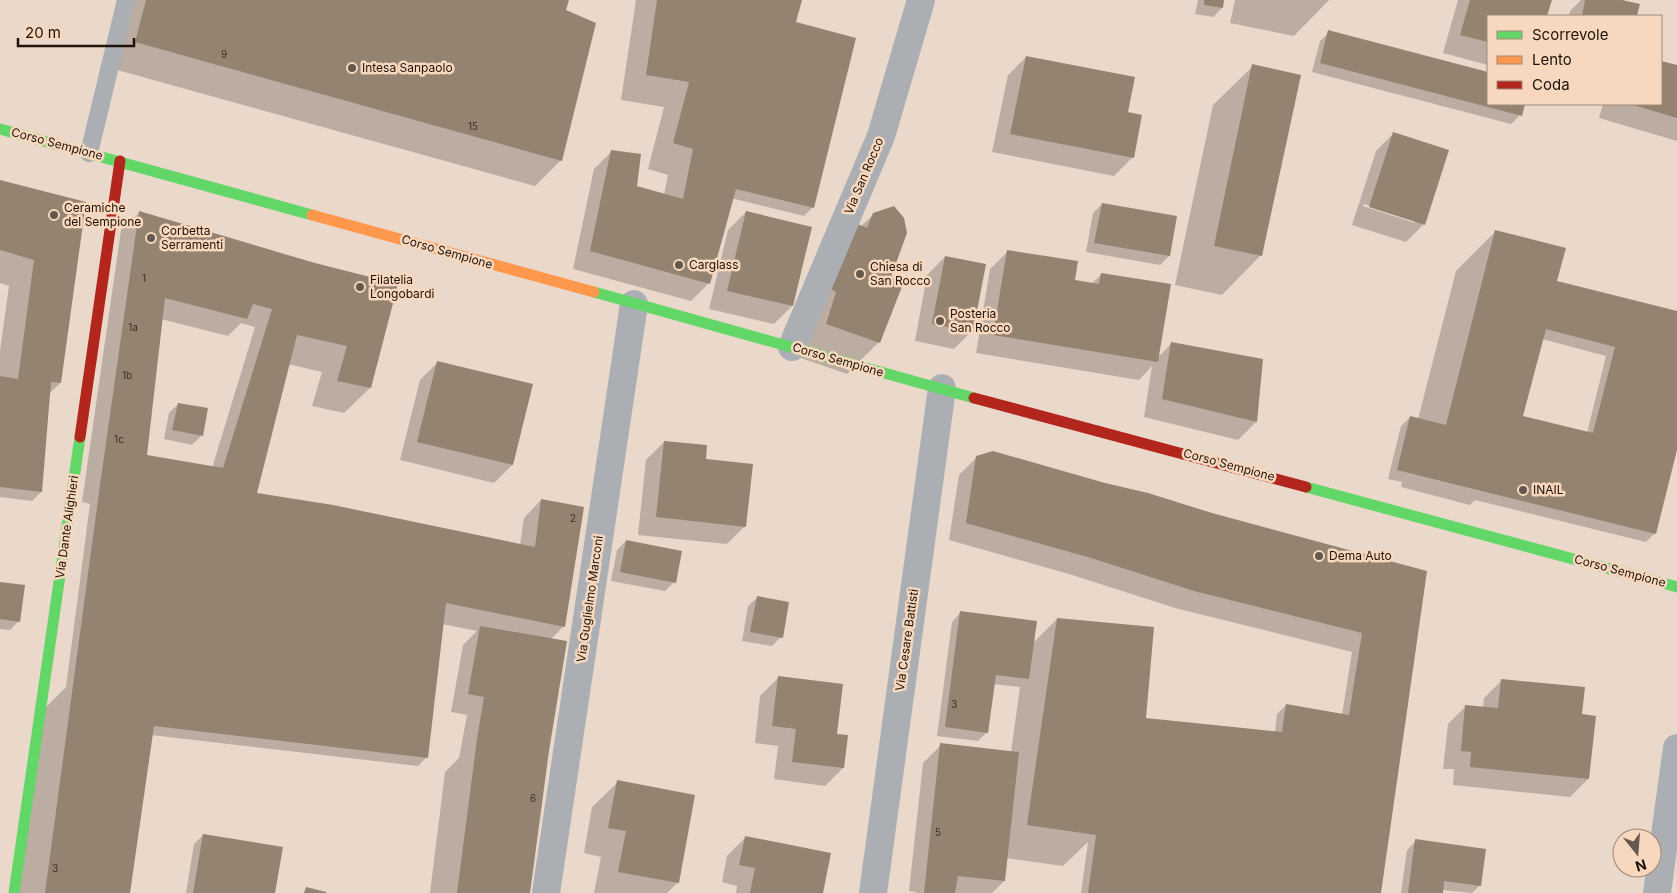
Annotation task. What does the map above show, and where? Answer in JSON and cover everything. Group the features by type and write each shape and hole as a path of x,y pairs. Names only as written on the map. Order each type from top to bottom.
{"street":[{"name":"Via San Rocco","path":"792,347 881,136 921,0"},
{"name":"Corso Sempione","path":"0,129 838,361 1677,586"},
{"name":"Via Dante Alighieri","path":"14,893 120,161"},
{"name":"Via Guglielmo Marconi","path":"546,893 634,304"},
{"name":"Via Cesare Battisti","path":"873,893 942,388"},
{"path":"1657,893 1677,748"}],"lane":[{"path":"89,153 126,0"}],"building":[{"path":"146,0 569,0 566,10 596,23 562,161 135,42"},
{"path":"657,0 802,0 796,22 856,38 814,208 736,189 710,284 590,251 611,150 641,154 637,186 683,199 693,149 673,143 689,82 646,75"},
{"path":"1204,0 1224,0 1223,8 1204,5"},
{"path":"1470,0 1552,0 1547,15 1487,15 1487,42 1460,35"},
{"path":"1585,0 1622,0 1640,4 1637,15 1582,15"},
{"path":"1328,30 1487,72 1487,105 1525,105 1522,116 1320,63"},
{"path":"1026,56 1135,77 1128,112 1142,115 1134,158 1010,134"},
{"path":"1662,61 1677,65 1677,118 1633,105 1662,105"},
{"path":"1252,64 1301,75 1262,256 1214,246"},
{"path":"1393,132 1449,150 1425,225 1369,207"},
{"path":"0,180 86,202 61,383 51,382 42,492 0,487 0,376 18,379 34,260 0,250"},
{"path":"1102,203 1177,216 1170,256 1094,243"},
{"name":"Chiesa di San Rocco","path":"894,206 904,218 907,233 891,277 903,284 880,343 826,324 836,292 823,285 853,222 867,228 873,213"},
{"path":"139,211 315,263 398,284 371,388 337,381 347,346 297,335 257,493 333,505 535,547 541,499 584,507 565,627 446,603 428,758 154,726 130,893 45,893","holes":["165,298 247,319 253,304 272,309 223,468 147,455"]},
{"path":"746,211 812,227 793,306 727,291"},
{"path":"1495,230 1566,248 1557,281 1677,311 1677,450 1656,534 1397,470 1410,416 1446,425","holes":["1546,329 1615,347 1593,433 1523,416"]},
{"path":"1007,250 1078,261 1075,280 1099,284 1101,273 1171,284 1158,362 993,335"},
{"path":"945,256 986,264 973,332 932,324"},
{"path":"1171,342 1263,359 1257,422 1162,399"},
{"path":"437,361 533,384 513,465 417,442"},
{"path":"178,403 208,408 203,436 172,430"},
{"path":"664,441 707,445 706,459 753,464 746,527 656,517"},
{"path":"993,451 1427,571 1381,893 1088,893 1096,835 1027,825 1057,618 1154,627 1146,718 1282,732 1286,704 1349,715 1362,633 1194,591 1088,557 966,523 976,456"},
{"path":"626,540 682,551 676,583 620,572"},
{"path":"0,582 25,585 20,622 0,619"},
{"path":"757,596 789,602 783,638 750,632"},
{"path":"960,611 1037,621 1029,679 996,675 988,733 945,727"},
{"path":"480,626 567,641 549,751 530,893 457,893 484,697 468,694"},
{"path":"778,676 843,684 837,734 848,735 844,768 792,762 796,729 772,726"},
{"path":"1501,679 1585,687 1582,714 1596,716 1589,779 1470,767 1471,752 1461,751 1465,705 1498,708"},
{"path":"940,743 1019,752 1005,881 958,876 955,893 924,893"},
{"path":"617,780 695,795 679,883 618,872 626,831 608,828"},
{"path":"203,834 283,847 275,893 193,893"},
{"path":"745,836 831,853 823,893 750,893 755,868 739,865"},
{"path":"1415,839 1486,849 1481,886 1444,881 1443,893 1408,893"},
{"path":"306,887 326,892 326,893 304,893"}],"traffic: fast":[{"path":"0,129 312,215"},
{"path":"594,292 974,398"},
{"path":"14,893 80,437"},
{"path":"1306,487 1677,587"}],"traffic: slow":[{"path":"312,215 594,292"}],"traffic: jam":[{"path":"80,437 120,161"},
{"path":"974,398 1306,487"}],"place":[{"name":"Intesa Sanpaolo","path":"352,68"},
{"name":"Ceramiche del Sempione","path":"54,215"},
{"name":"Corbetta Serramenti","path":"151,238"},
{"name":"Carglass","path":"679,265"},
{"name":"Chiesa di San Rocco","path":"860,274"},
{"name":"Filatelia Longobardi","path":"360,287"},
{"name":"Posteria San Rocco","path":"940,321"},
{"name":"INAIL","path":"1523,490"},
{"name":"Dema Auto","path":"1319,556"}]}
